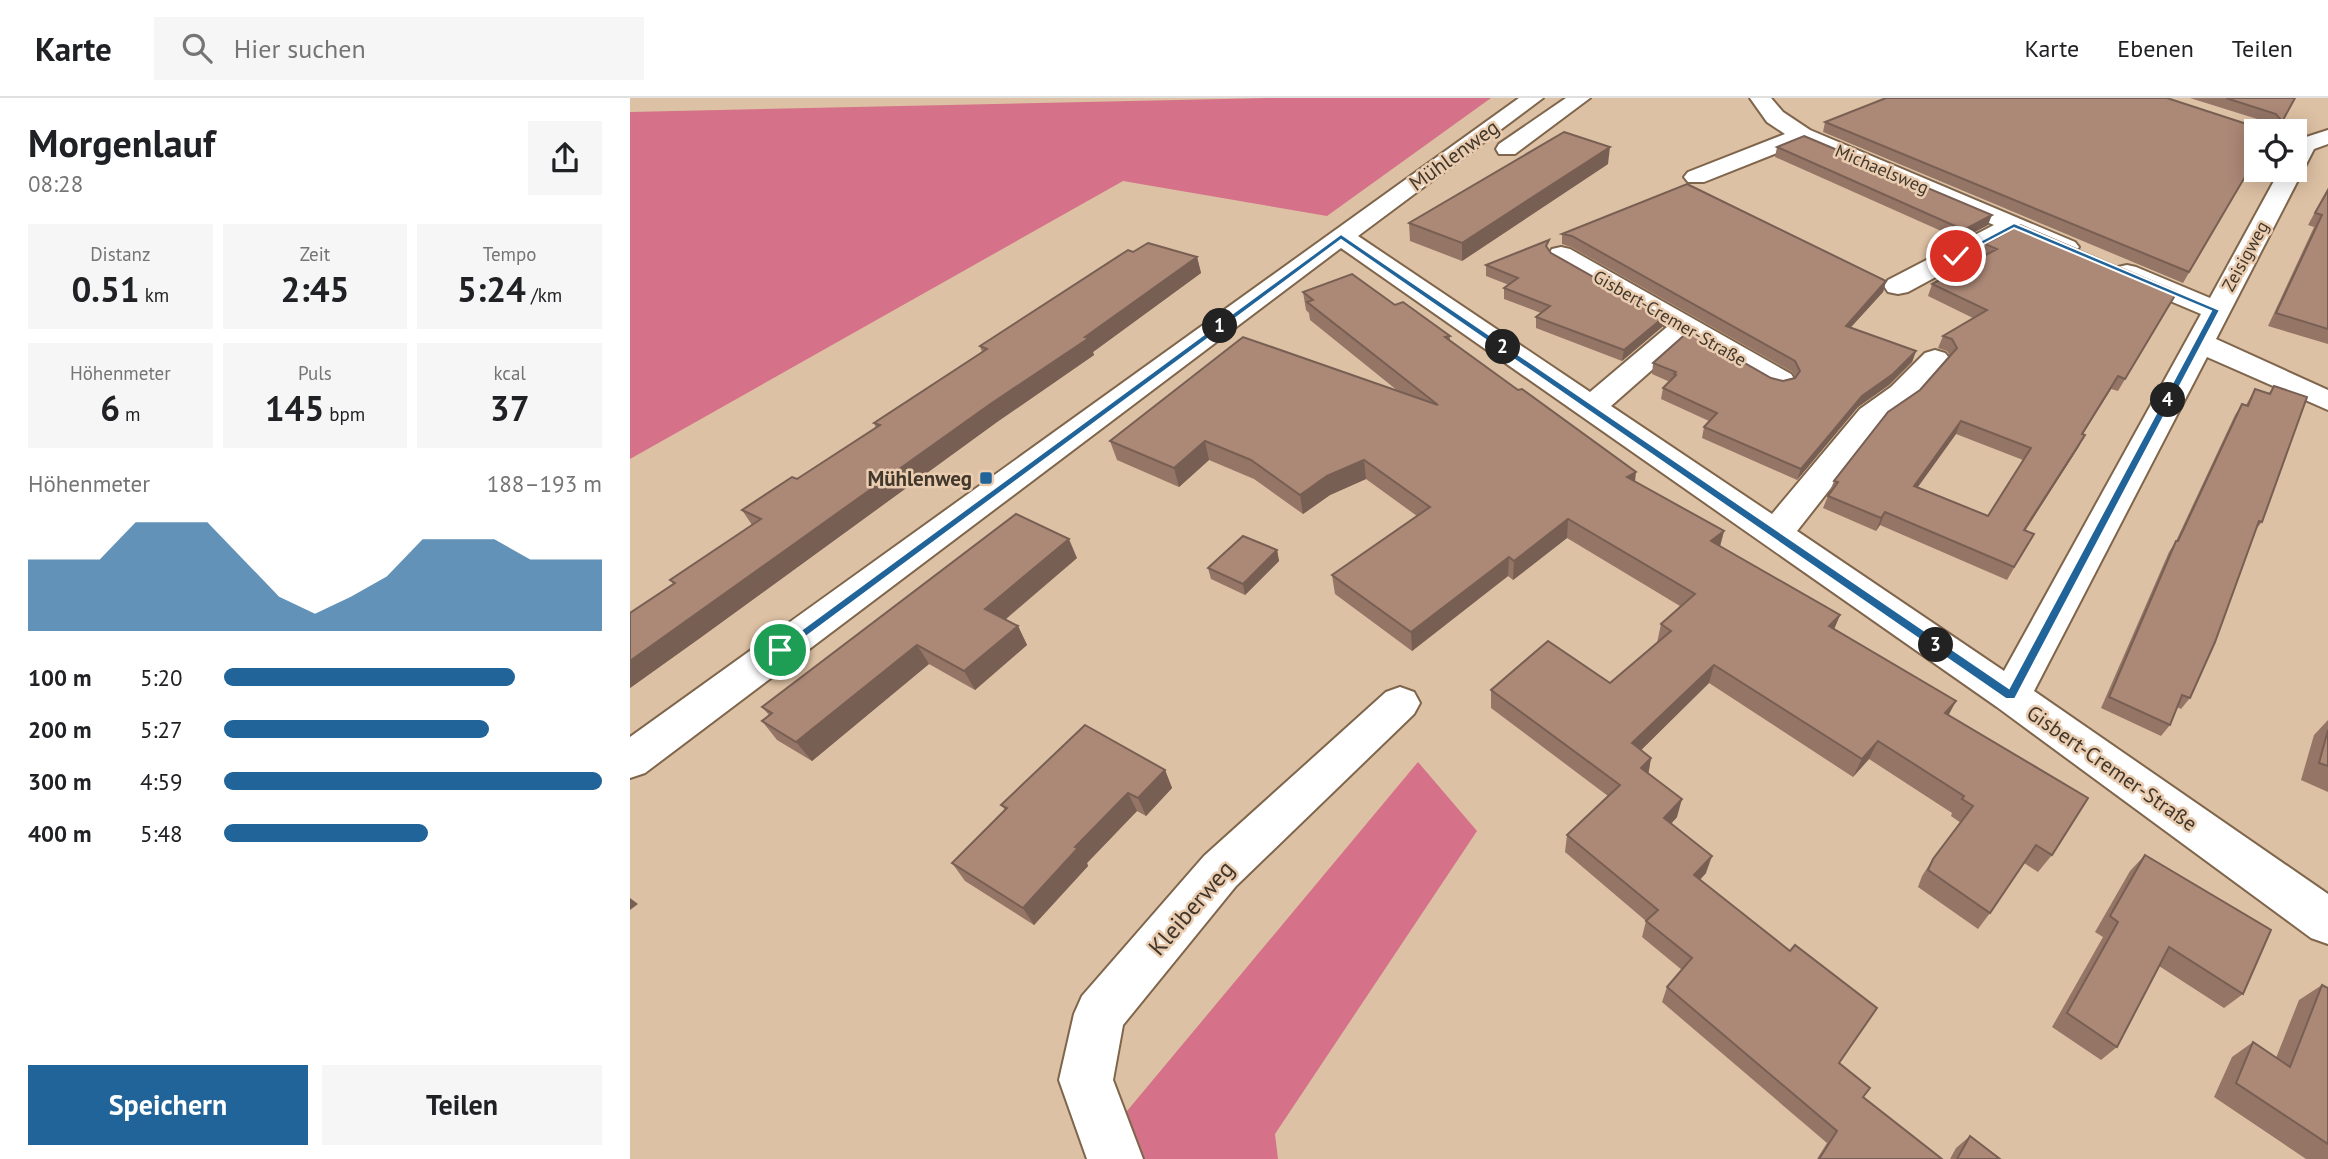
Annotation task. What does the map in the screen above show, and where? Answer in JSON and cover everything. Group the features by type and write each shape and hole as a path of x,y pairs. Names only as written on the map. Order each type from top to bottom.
{"street":[{"name":"Mühlenweg","path":"630,760 1341,236 1533,98"},
{"name":"Mühlenweg","path":"1493,159 1580,98"},
{"name":"Michaelsweg","path":"1760,98 1775,117 1802,135 2216,310"},
{"path":"1696,177 1802,135"},
{"path":"2307,150 2328,137"},
{"path":"2307,155 2328,153"},
{"name":"Zeisigweg","path":"2011,696 2283,182"},
{"path":"1898,286 2014,225"},
{"name":"Gisbert-Cremer-Straße","path":"1341,236 2011,696 2328,922"},
{"name":"Gisbert-Cremer-Straße","path":"1561,255 1780,380"},
{"path":"1592,408 1684,327"},
{"path":"2199,342 2328,401"},
{"path":"1773,535 1871,416 1902,394 1935,359"},
{"name":"Kleiberweg","path":"1115,1159 1086,1080 1100,1014 1220,872 1400,703"}],"shaded area":[{"path":"1269,98 1491,98 1327,216 1123,181 630,459 630,112"},
{"path":"1418,762 1477,831 1275,1134 1278,1159 1087,1159"}],"building":[{"path":"1886,98 2167,98 2244,123 2244,178 2189,272 1825,122"},
{"path":"2226,98 2295,98 2284,119 2280,119 2276,114"},
{"path":"1564,132 1610,147 1462,243 1409,223"},
{"path":"1804,136 1992,215 1958,233 1950,229 1955,226 1777,147"},
{"path":"1687,184 1886,281 1846,326 1916,351 1893,374 1862,396 1801,469 1704,427 1717,413 1663,388 1676,372 1653,363 1689,331 1771,378 1783,381 1795,378 1800,371 1795,361 1572,236 1562,234"},
{"path":"2328,190 2328,329 2276,313 2322,215 2315,213"},
{"path":"2020,225 2177,292 2125,379 2118,376 2082,434 2085,435 2024,530 2034,534 2014,567 1885,512 1881,518 1828,496 1838,482 1834,481 1888,412 1920,390 1957,348 1952,339 1943,336 1987,310 1932,284 1997,249 1985,244","holes":["1961,421 2031,448 1988,516 1914,486"]},
{"path":"1549,240 1546,246 1551,253 1664,317 1624,350 1536,317 1550,306 1504,288 1518,278 1486,265"},
{"path":"1148,243 1197,257 1085,337 1089,338 989,405 630,661 630,613 675,583 670,580 761,519 742,510 792,477 797,479 880,425 874,423 987,349 980,346 1128,250 1133,252"},
{"path":"1352,274 1395,305 1403,302 1450,336 1445,337 1636,472 1627,477 1724,531 1711,541 1840,615 1829,626 1956,701 1945,713 2088,798 2052,855 2036,845 1990,913 1928,870 1933,859 1973,806 1962,799 1964,796 1878,741 1862,759 1714,665 1632,743 1651,758 1641,768 1682,799 1664,818 1712,856 1694,875 1790,951 1795,945 1877,1008 1839,1063 1870,1088 1863,1097 1942,1159 1819,1159 1837,1131 1667,987 1692,958 1646,921 1658,910 1567,835 1620,785 1491,690 1548,641 1610,683 1671,631 1661,624 1695,594 1568,519 1514,561 1509,557 1411,632 1332,575 1430,507 1364,460 1327,476 1300,495 1251,460 1205,441 1174,468 1110,441 1243,337 1438,405 1307,302 1313,300 1303,292"},
{"path":"2274,386 2307,397 2215,642 2190,698 2182,695 2170,725 2109,697 2176,541 2242,404 2248,406 2255,389 2270,394"},
{"path":"1016,514 1069,539 985,609 1018,626 964,671 917,645 796,742 762,721 772,713 762,707"},
{"path":"1243,536 1277,550 1243,584 1208,568"},
{"path":"1085,725 1165,770 1138,798 1128,793 1075,847 1078,848 1023,908 952,863 1007,808 1001,805"},
{"path":"2328,730 2328,766 2319,763"},
{"path":"2145,855 2271,930 2243,994 2169,947 2117,1047 2067,1013 2118,922 2110,916"},
{"path":"2322,985 2328,988 2328,1144 2236,1083 2253,1042 2290,1067"},
{"path":"1970,1136 2000,1159 1957,1159"}],"place":[{"name":"Mühlenweg","path":"986,478"}],"route":[{"path":"780,650 1341,236 2011,696 2216,310 2014,225 1956,256"}]}
